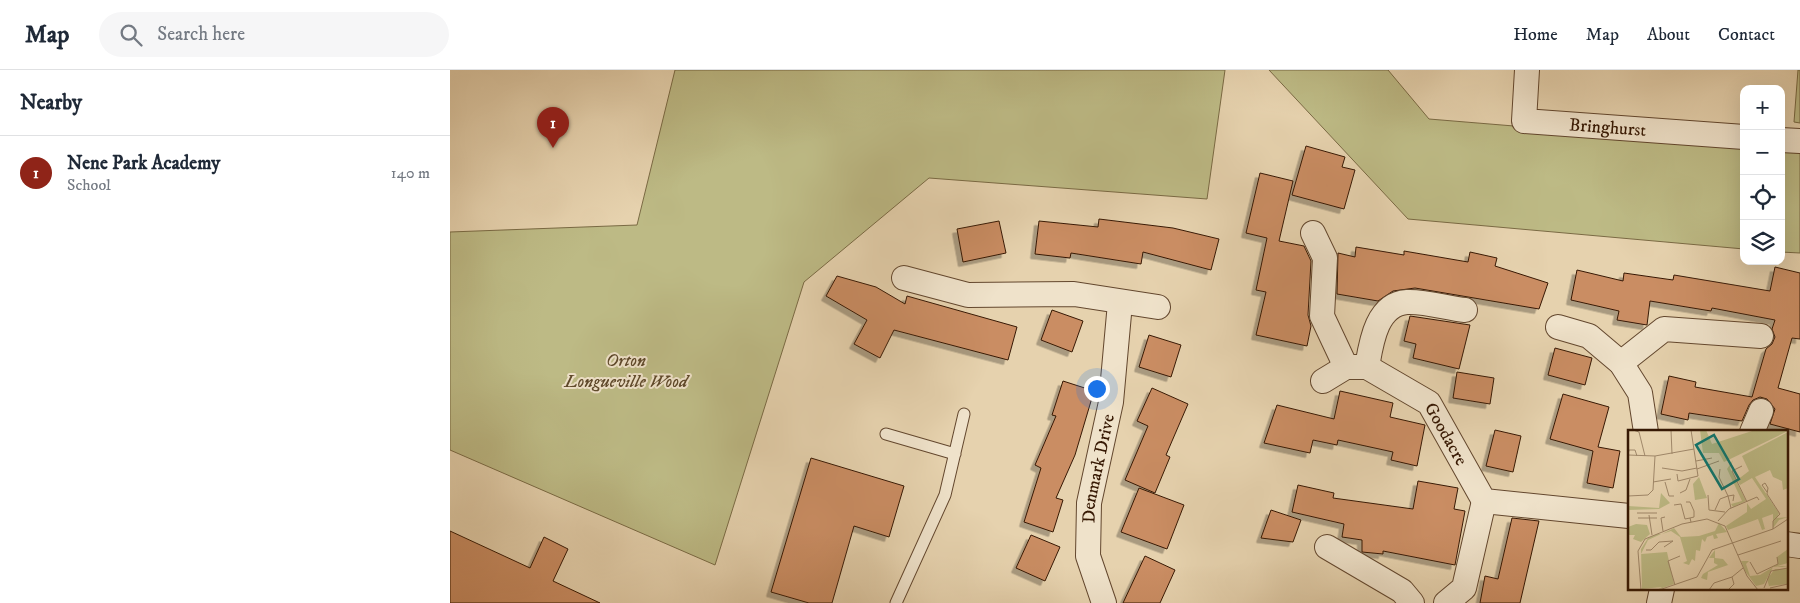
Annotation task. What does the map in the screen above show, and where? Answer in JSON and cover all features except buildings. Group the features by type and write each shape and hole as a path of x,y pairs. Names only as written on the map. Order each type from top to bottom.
{"street":[{"name":"Bringhurst","path":"1526,70 1524,121 1740,137"},
{"path":"1785,140 1800,141"},
{"path":"1313,233 1325,258 1322,316 1356,367"},
{"path":"904,278 968,295 1074,294 1120,303 1158,307"},
{"path":"1323,381 1356,367 1386,311 1406,302 1465,310"},
{"name":"Denmark Drive","path":"1104,603 1088,556 1089,503 1111,402 1120,303"},
{"path":"1558,327 1589,336 1622,363 1640,393 1646,430"},
{"path":"1622,363 1664,329 1760,336"},
{"name":"Goodacre","path":"1356,367 1429,403 1484,502"},
{"path":"1446,603 1464,588 1484,502 1628,516"},
{"path":"1327,547 1402,591 1412,603"},
{"path":"1659,603 1662,590"}],"lane":[{"path":"896,603 946,496 964,414"},
{"path":"886,434 955,454"}],"green space":[{"name":"Orton Longueville Wood","path":"675,70 1225,70 1207,199 929,178 804,282 715,565 450,450 450,232 637,225"},
{"path":"1269,70 1388,70 1429,119 1740,145 1740,249 1408,219"},
{"path":"1798,70 1800,70 1800,123 1794,122"},
{"path":"1785,148 1800,150 1800,253 1785,252"}],"place":[{"name":"Nene Park Academy","path":"553,148"}]}
